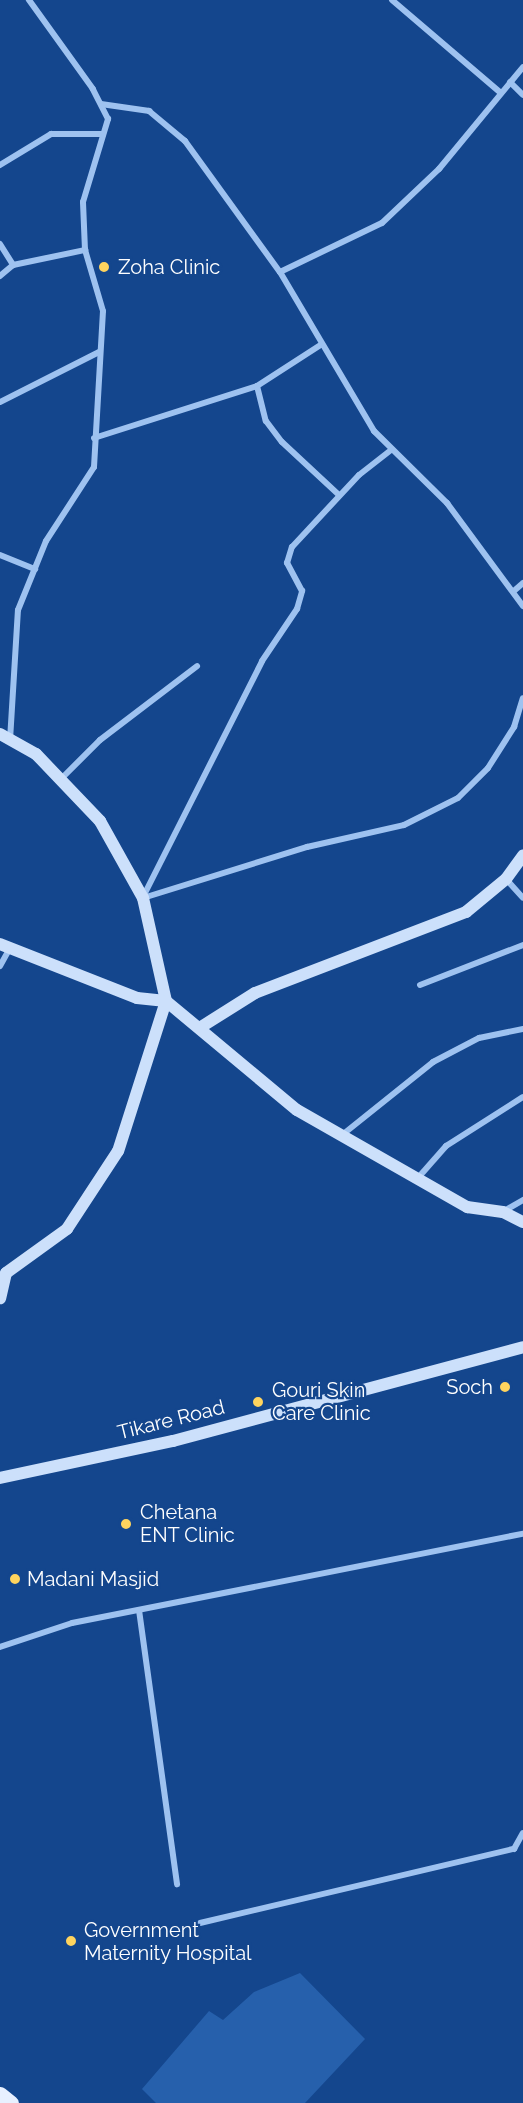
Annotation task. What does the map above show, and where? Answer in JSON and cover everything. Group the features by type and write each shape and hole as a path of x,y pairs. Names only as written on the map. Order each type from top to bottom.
{"main road":[{"path":"0,2094 11,2103"}],"street":[{"path":"0,1298 3,1273 67,1229 118,1151 166,1001 143,898 100,822 36,754 5,737 18,610 35,569 93,466 103,311 85,250 83,202 108,118 29,0"},
{"path":"392,0 501,93"},
{"path":"280,272 382,223 439,169 523,67"},
{"path":"510,82 523,95"},
{"path":"101,105 149,111 185,141 280,272 344,386 391,450 447,503 515,590 523,606"},
{"path":"0,165 51,134 103,134"},
{"path":"0,244 13,265"},
{"path":"0,276 13,265 85,250"},
{"path":"94,438 257,386 322,344"},
{"path":"0,401 99,352"},
{"path":"257,386 266,421 277,435 339,495"},
{"path":"143,898 167,840 228,736 262,661 297,609 302,591 287,563 292,547 339,495 391,450"},
{"path":"0,555 35,569"},
{"path":"515,590 523,583"},
{"path":"60,780 100,740 197,666"},
{"path":"143,898 307,848 404,825 458,798 488,768 514,727 523,698"},
{"path":"201,1027 255,993 466,912 507,879 523,856"},
{"path":"507,879 523,898"},
{"path":"420,986 523,945"},
{"path":"0,966 5,946 137,998 166,1001 201,1027 297,1110 466,1207 503,1212 523,1222"},
{"path":"342,1135 432,1062 479,1038 523,1029"},
{"path":"417,1179 446,1146 523,1097"},
{"path":"503,1212 523,1200"},
{"name":"Tikare Road","path":"0,1478 173,1441 523,1347"},
{"path":"0,1647 139,1610 523,1534"},
{"path":"139,1610 177,1884"},
{"path":"200,1923 514,1849 523,1833"}],"shaded area":[{"path":"300,1973 365,2039 305,2103 156,2103 142,2089 209,2011 223,2020 254,1992"}],"place":[{"name":"Zoha Clinic","path":"104,267"},
{"name":"Soch","path":"505,1387"},
{"name":"Gouri Skin Care Clinic","path":"258,1402"},
{"name":"Chetana ENT Clinic","path":"126,1524"},
{"name":"Madani Masjid","path":"15,1579"},
{"name":"Government Maternity Hospital","path":"71,1941"}]}
